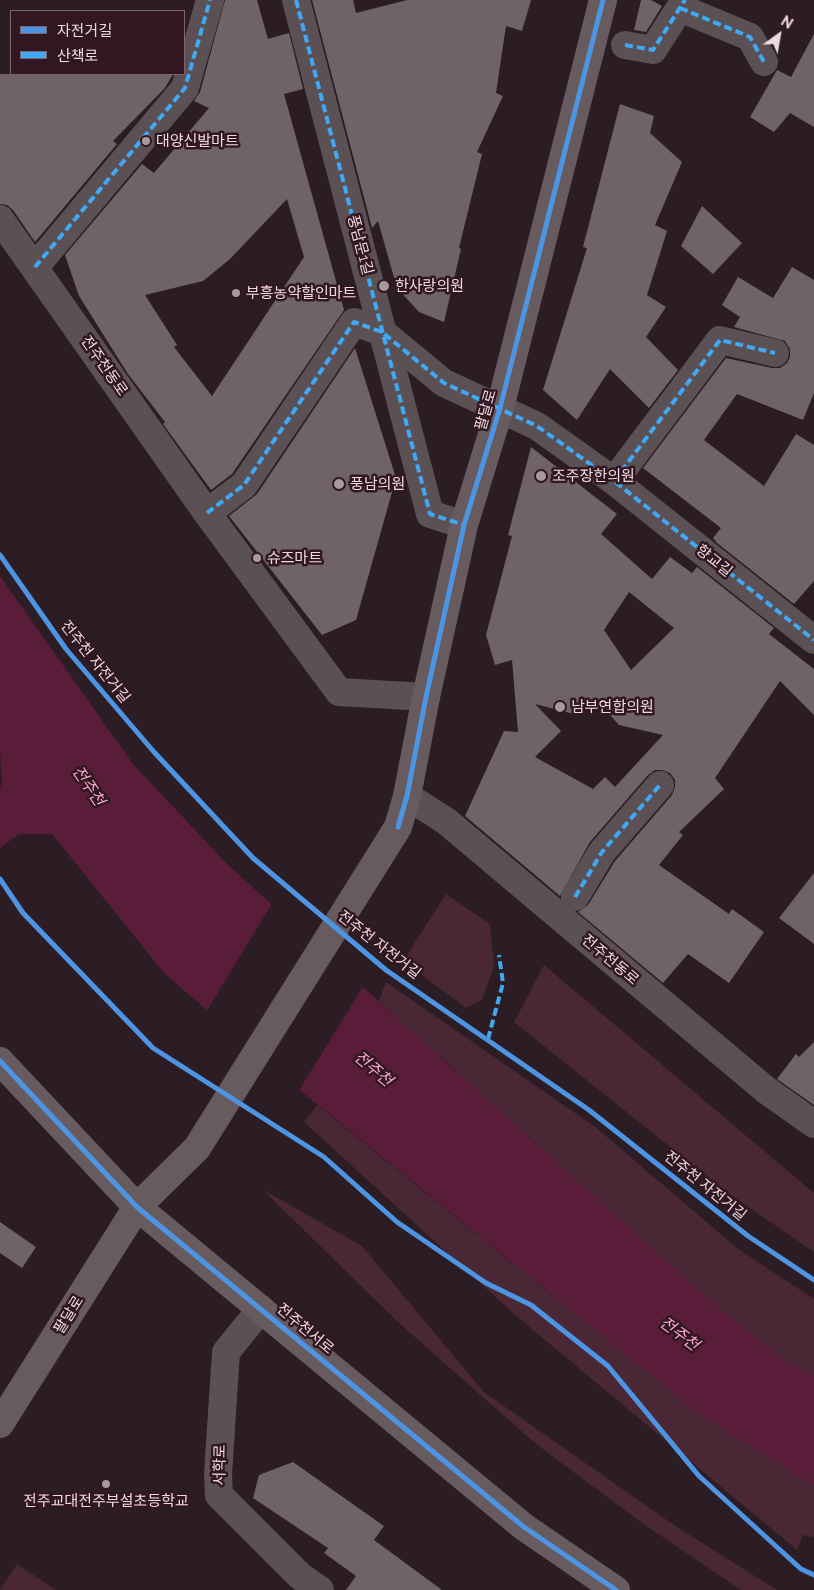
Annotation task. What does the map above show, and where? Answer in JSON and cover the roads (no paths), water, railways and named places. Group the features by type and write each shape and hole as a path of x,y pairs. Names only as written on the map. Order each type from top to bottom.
{"street":[{"path":"35,267 185,88 210,0"},
{"name":"풍남문1길","path":"296,0 430,514 464,525"},
{"name":"팔달로","path":"0,1424 137,1207 197,1148 398,827 407,796 426,697 464,525 500,408 603,0"},
{"path":"624,45 653,50 683,4 750,36 764,62"},
{"name":"전주천동로","path":"0,219 207,513 340,692 426,697"},
{"path":"207,513 244,485 354,322 382,332"},
{"name":"팔달로","path":"382,332 444,383 500,408"},
{"path":"614,482 720,340 775,353"},
{"name":"향교길","path":"500,408 536,426 614,482 814,640"},
{"path":"575,897 602,852 660,785"},
{"name":"전주천동로","path":"407,796 446,821 766,1090 814,1124"},
{"name":"전주천서로","path":"0,1061 137,1207 524,1527 616,1590"},
{"name":"서학로","path":"261,1309 226,1352 218,1474 220,1495 300,1576 320,1590"}],"water":[{"name":"전주천","path":"0,576 133,764 227,864 707,1298 781,1358 814,1377 814,1486 695,1411 302,1092 164,973 52,834 19,834 0,848 0,789 2,780 0,751"}],"place":[{"name":"대양신발마트","path":"146,141"},
{"name":"한사랑의원","path":"384,286"},
{"name":"부흥농약할인마트","path":"236,293"},
{"name":"조주장한의원","path":"541,476"},
{"name":"풍남의원","path":"339,484"},
{"name":"슈즈마트","path":"257,558"},
{"name":"남부연합의원","path":"560,707"},
{"name":"전주교대전주부설초등학교","path":"106,1484"}]}
